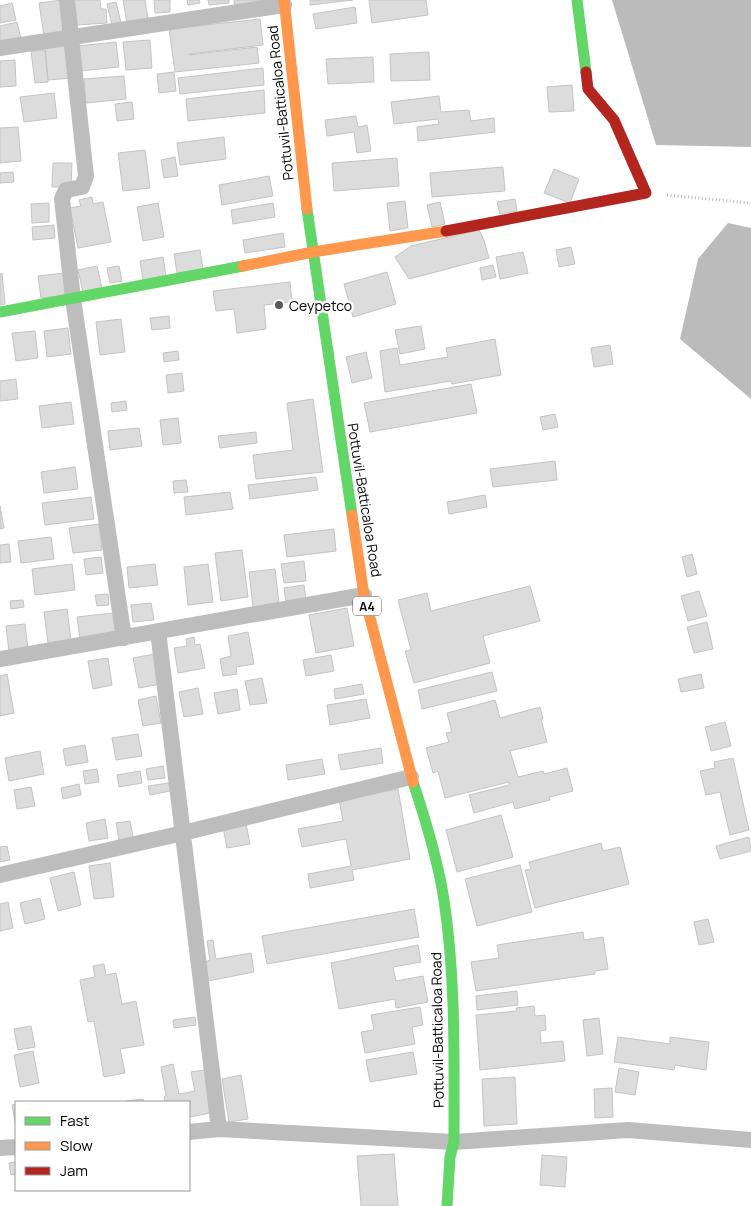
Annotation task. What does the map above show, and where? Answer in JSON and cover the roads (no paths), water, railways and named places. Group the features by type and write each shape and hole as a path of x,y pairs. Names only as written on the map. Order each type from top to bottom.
{"main road":[{"path":"0,312 313,252 427,234 646,193 614,120 588,88 577,0"},
{"name":"Pottuvil-Batticaloa Road","path":"284,3 313,252 364,595 411,777 428,827 442,889 451,956 454,1010 454,1142 450,1157 447,1206"}],"street":[{"path":"66,0 86,176 82,187 66,190 62,199 73,299 124,638"},
{"path":"0,48 284,3"},
{"path":"0,659 364,595"},
{"path":"158,631 219,1129"},
{"path":"0,875 183,833 411,777"},
{"path":"190,1132 219,1129 454,1142 628,1130 751,1140"},
{"path":"0,1148 15,1147"}],"place":[{"name":"Ceypetco","path":"279,305"}]}
